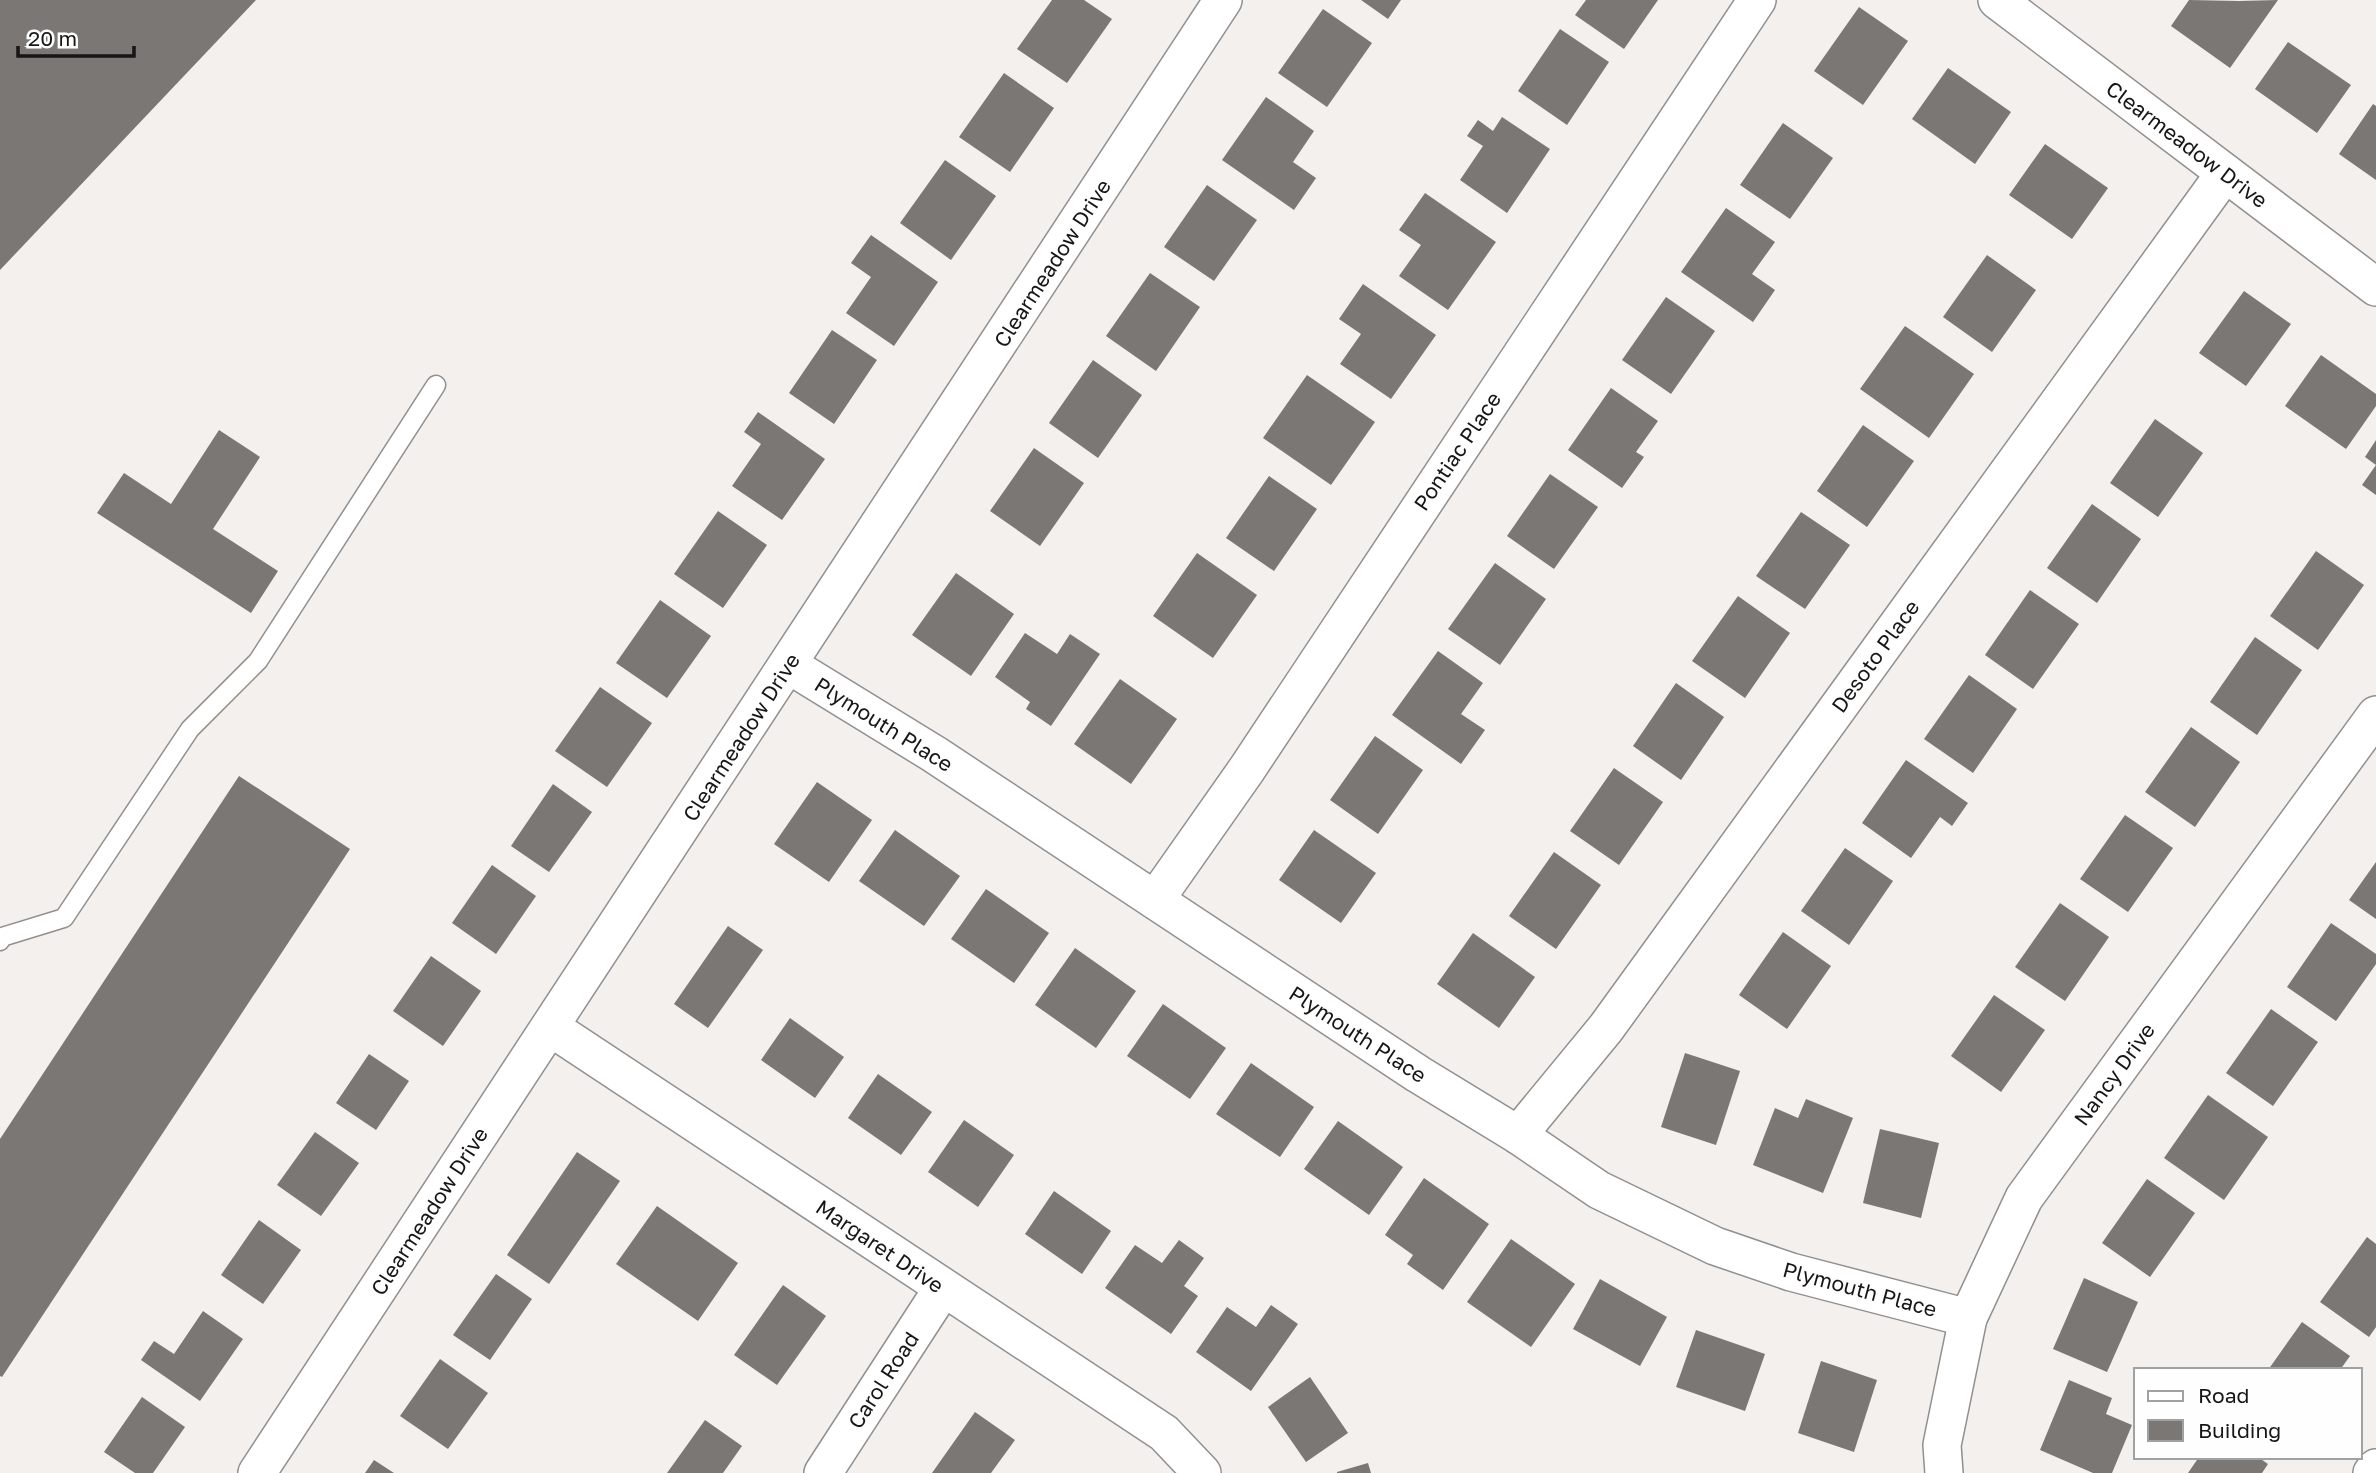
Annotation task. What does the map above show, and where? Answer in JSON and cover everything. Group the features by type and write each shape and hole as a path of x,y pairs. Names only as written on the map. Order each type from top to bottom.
{"street":[{"name":"Clearmeadow Drive","path":"257,1473 1223,0"},
{"name":"Pontiac Place","path":"1155,900 1247,769 1757,0"},
{"name":"Clearmeadow Drive","path":"1997,0 2376,288"},
{"name":"Desoto Place","path":"1518,1135 1606,1028 2225,173"},
{"name":"Plymouth Place","path":"789,665 934,754 1418,1074 1518,1135 1599,1190 1715,1246 1791,1272 1968,1318"},
{"name":"Nancy Drive","path":"1944,1473 1942,1445 1968,1318 2024,1198 2376,715"},
{"name":"Margaret Drive","path":"550,1027 1164,1433 1202,1473"},
{"name":"Carol Road","path":"823,1473 943,1288"},
{"path":"2372,1473 2376,1468"}],"lane":[{"path":"1,938 64,918 190,729 258,661 436,385"}],"building":[{"path":"0,0 256,0 0,270"},
{"path":"1052,0 1084,0 1112,19 1067,83 1017,49"},
{"path":"1361,0 1401,0 1388,19"},
{"path":"1586,0 1658,0 1624,49 1575,15"},
{"path":"2189,0 2278,0 2230,68 2171,26"},
{"path":"1859,7 1908,41 1863,105 1814,71"},
{"path":"1323,9 1372,43 1327,107 1278,73"},
{"path":"1560,29 1609,62 1567,125 1518,91"},
{"path":"2288,42 2351,85 2317,133 2255,89"},
{"path":"1948,68 2011,112 1975,164 1912,119"},
{"path":"1004,73 1054,108 1010,172 959,137"},
{"path":"1266,97 1314,131 1293,162 1316,178 1294,210 1222,160"},
{"path":"2373,104 2376,106 2376,180 2339,154"},
{"path":"1502,117 1550,149 1507,213 1460,180 1483,146 1467,136 1478,120 1493,131"},
{"path":"1783,123 1833,158 1790,219 1740,185"},
{"path":"2045,144 2108,188 2072,239 2009,195"},
{"path":"945,160 996,196 951,260 900,223"},
{"path":"1207,185 1257,220 1214,281 1164,247"},
{"path":"1425,193 1496,242 1448,310 1399,276 1421,245 1399,230"},
{"path":"1726,208 1775,242 1752,274 1775,290 1753,322 1681,272"},
{"path":"871,235 938,282 894,346 846,313 871,277 851,263"},
{"path":"1987,255 2036,290 1992,352 1943,317"},
{"path":"1150,273 1200,307 1156,371 1106,336"},
{"path":"1363,284 1436,335 1391,399 1340,364 1361,334 1339,319"},
{"path":"2244,291 2291,324 2246,386 2199,353"},
{"path":"1666,297 1715,331 1671,394 1622,360"},
{"path":"1905,326 1974,374 1929,438 1860,389"},
{"path":"832,330 877,360 834,424 789,393"},
{"path":"2321,355 2376,394 2376,406 2346,449 2285,406"},
{"path":"1093,360 1142,395 1098,458 1049,423"},
{"path":"1307,375 1375,422 1331,485 1263,438"},
{"path":"1611,388 1658,421 1636,452 1644,457 1622,488 1568,450"},
{"path":"758,412 825,459 782,520 732,486 761,444 744,432"},
{"path":"2155,419 2203,453 2158,517 2110,483"},
{"path":"1863,425 1914,461 1867,527 1817,491"},
{"path":"219,430 260,457 213,529 278,571 251,613 97,513 124,473 171,504"},
{"path":"2376,440 2376,465 2365,457"},
{"path":"1034,448 1084,483 1040,546 990,511"},
{"path":"2376,465 2376,495 2362,485"},
{"path":"1550,474 1598,507 1554,569 1507,536"},
{"path":"1269,476 1317,509 1274,571 1226,538"},
{"path":"2092,504 2141,539 2097,603 2047,568"},
{"path":"718,511 767,545 723,608 674,574"},
{"path":"1801,512 1850,545 1805,609 1756,576"},
{"path":"2316,551 2364,585 2318,650 2270,616"},
{"path":"1197,553 1257,595 1213,658 1153,616"},
{"path":"1495,563 1546,599 1500,665 1448,629"},
{"path":"956,573 1014,614 971,676 912,635"},
{"path":"2030,590 2079,624 2033,689 1985,655"},
{"path":"1738,596 1790,633 1745,698 1692,661"},
{"path":"660,600 711,636 667,698 616,663"},
{"path":"1025,633 1057,654 1070,634 1100,654 1051,726 1026,709 1030,702 995,677"},
{"path":"2255,637 2302,670 2257,735 2210,702"},
{"path":"1438,651 1483,683 1461,714 1485,730 1461,764 1392,715"},
{"path":"1969,675 2017,709 1973,773 1924,739"},
{"path":"1120,679 1177,719 1131,784 1074,744"},
{"path":"1676,683 1724,717 1681,780 1633,746"},
{"path":"600,687 652,723 607,787 555,751"},
{"path":"2191,727 2240,762 2195,827 2145,792"},
{"path":"1375,736 1423,770 1378,834 1330,800"},
{"path":"1906,760 1968,803 1952,826 1940,817 1911,858 1862,823"},
{"path":"1614,768 1663,802 1619,865 1570,831"},
{"path":"239,776 350,849 2,1377 0,1139"},
{"path":"817,782 872,820 829,882 774,844"},
{"path":"553,784 592,812 549,872 511,846"},
{"path":"2125,815 2173,848 2128,912 2080,879"},
{"path":"895,830 960,876 924,926 859,881"},
{"path":"1314,830 1376,873 1341,923 1279,880"},
{"path":"1845,848 1893,881 1849,945 1801,911"},
{"path":"1554,852 1601,885 1556,949 1509,916"},
{"path":"2376,862 2376,919 2349,900"},
{"path":"492,865 536,896 496,954 452,923"},
{"path":"986,889 1049,933 1014,983 951,939"},
{"path":"2060,903 2109,937 2065,1001 2015,967"},
{"path":"2331,923 2376,954 2376,964 2336,1021 2287,987"},
{"path":"728,926 763,950 708,1028 674,1004"},
{"path":"1783,932 1831,966 1787,1029 1739,995"},
{"path":"1473,933 1535,977 1499,1028 1437,984"},
{"path":"1075,948 1136,991 1096,1048 1035,1005"},
{"path":"431,956 481,991 443,1046 393,1011"},
{"path":"1994,995 2045,1030 2001,1092 1951,1056"},
{"path":"1163,1004 1226,1048 1190,1099 1127,1056"},
{"path":"2271,1009 2318,1042 2273,1106 2226,1073"},
{"path":"790,1018 844,1057 815,1098 761,1060"},
{"path":"1685,1053 1740,1071 1716,1145 1661,1127"},
{"path":"369,1054 409,1081 376,1130 336,1103"},
{"path":"1251,1063 1314,1107 1280,1157 1216,1114"},
{"path":"878,1074 932,1112 901,1155 848,1118"},
{"path":"2208,1095 2268,1137 2224,1200 2164,1158"},
{"path":"1806,1099 1853,1118 1823,1193 1753,1165 1775,1108 1798,1118"},
{"path":"964,1120 1014,1155 978,1207 928,1172"},
{"path":"1338,1121 1403,1167 1369,1215 1304,1169"},
{"path":"1880,1129 1939,1143 1921,1218 1863,1203"},
{"path":"315,1132 359,1163 321,1216 277,1185"},
{"path":"577,1152 620,1181 549,1284 507,1255"},
{"path":"1424,1178 1489,1224 1443,1290 1407,1264 1413,1255 1385,1235"},
{"path":"2147,1179 2195,1213 2150,1277 2102,1243"},
{"path":"1054,1191 1111,1231 1082,1274 1025,1234"},
{"path":"657,1206 738,1263 698,1321 616,1264"},
{"path":"259,1220 301,1250 263,1304 221,1275"},
{"path":"2367,1237 2376,1244 2376,1327 2369,1337 2320,1302"},
{"path":"1511,1239 1575,1284 1531,1347 1467,1302"},
{"path":"1179,1240 1204,1258 1184,1286 1198,1296 1171,1334 1105,1288 1135,1245 1162,1263"},
{"path":"496,1274 532,1299 490,1360 453,1335"},
{"path":"2084,1278 2138,1302 2107,1372 2053,1349"},
{"path":"1600,1279 1667,1317 1640,1366 1573,1329"},
{"path":"783,1285 826,1316 777,1385 734,1355"},
{"path":"1271,1305 1298,1324 1251,1391 1196,1352 1227,1307 1256,1327"},
{"path":"203,1311 243,1339 200,1401 141,1360 154,1341 174,1354"},
{"path":"2302,1322 2350,1356 2341,1368 2269,1368"},
{"path":"1696,1330 1765,1354 1745,1411 1676,1387"},
{"path":"440,1359 488,1393 448,1449 400,1416"},
{"path":"1821,1361 1877,1380 1854,1452 1798,1433"},
{"path":"1310,1377 1348,1433 1306,1462 1268,1407"},
{"path":"2069,1380 2112,1398 2106,1414 2132,1425 2112,1473 2093,1473 2040,1450"},
{"path":"142,1397 185,1427 153,1473 135,1473 104,1452"},
{"path":"975,1412 1015,1440 991,1473 932,1473"},
{"path":"705,1420 742,1446 723,1473 667,1473"},
{"path":"2198,1459 2261,1459 2268,1464 2262,1473 2188,1473"},
{"path":"374,1460 394,1473 365,1473"},
{"path":"1368,1463 1371,1473 1337,1473 1337,1472"}]}
